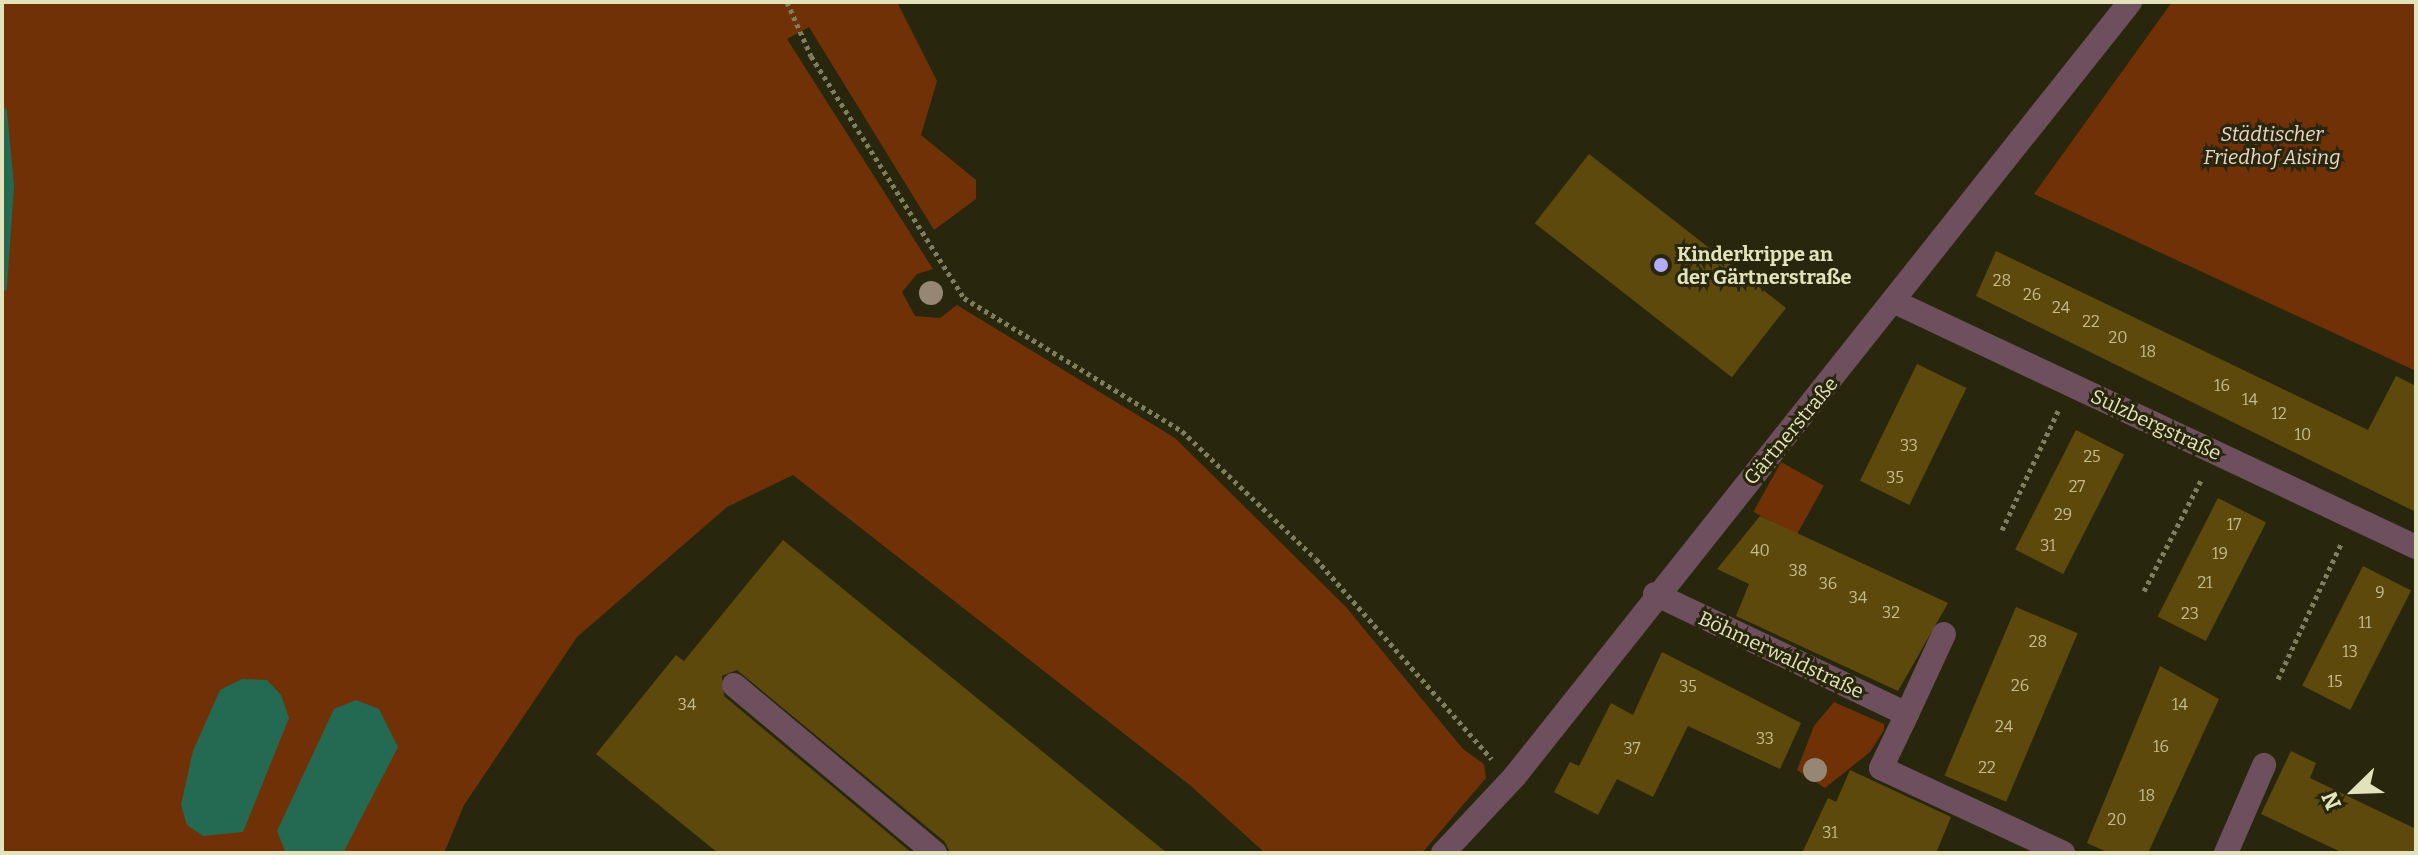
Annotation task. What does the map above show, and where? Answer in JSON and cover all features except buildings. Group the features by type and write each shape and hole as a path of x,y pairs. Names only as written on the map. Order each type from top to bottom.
{"street":[{"name":"Gärtnerstraße","path":"1443,853 1515,776 1655,594 1897,303 2130,2"},
{"name":"Sulzbergstraße","path":"1897,303 2416,547"},
{"name":"Böhmerwaldstraße","path":"1655,594 1907,714"},
{"path":"1944,634 1881,768 2063,853"},
{"path":"734,685 935,853"},
{"path":"2226,853 2264,765"}],"path":[{"path":"787,2 811,56 964,298 1182,431 1325,569 1475,748 1515,776"},
{"path":"2002,530 2070,384"},
{"path":"2144,591 2215,452"},
{"path":"2278,679 2354,517"}],"green space":[{"path":"2,2 897,2 937,81 921,135 976,180 976,199 934,230 809,27 787,39 933,269 917,274 902,292 915,316 940,318 957,305 1175,438 1346,607 1463,749 1484,764 1486,778 1422,853 1265,853 1191,786 793,475 727,507 577,637 464,805 444,853 2,853"},
{"name":"Städtischer Friedhof Aising","path":"2172,2 2416,2 2416,371 2034,194"},
{"path":"1781,462 1824,486 1796,536 1753,512"},
{"path":"1834,702 1884,724 1884,730 1870,752 1825,788 1797,770 1814,726"}],"shaded area":[{"path":"242,679 267,680 281,695 289,718 243,832 203,836 187,825 181,805 193,751 220,690"},
{"path":"356,700 379,709 398,747 343,853 286,853 277,831 334,709"}],"waterway":[{"path":"2,112 9,186 2,287"}],"place":[{"name":"Kinderkrippe an der Gärtnerstraße","path":"1661,265"}]}
